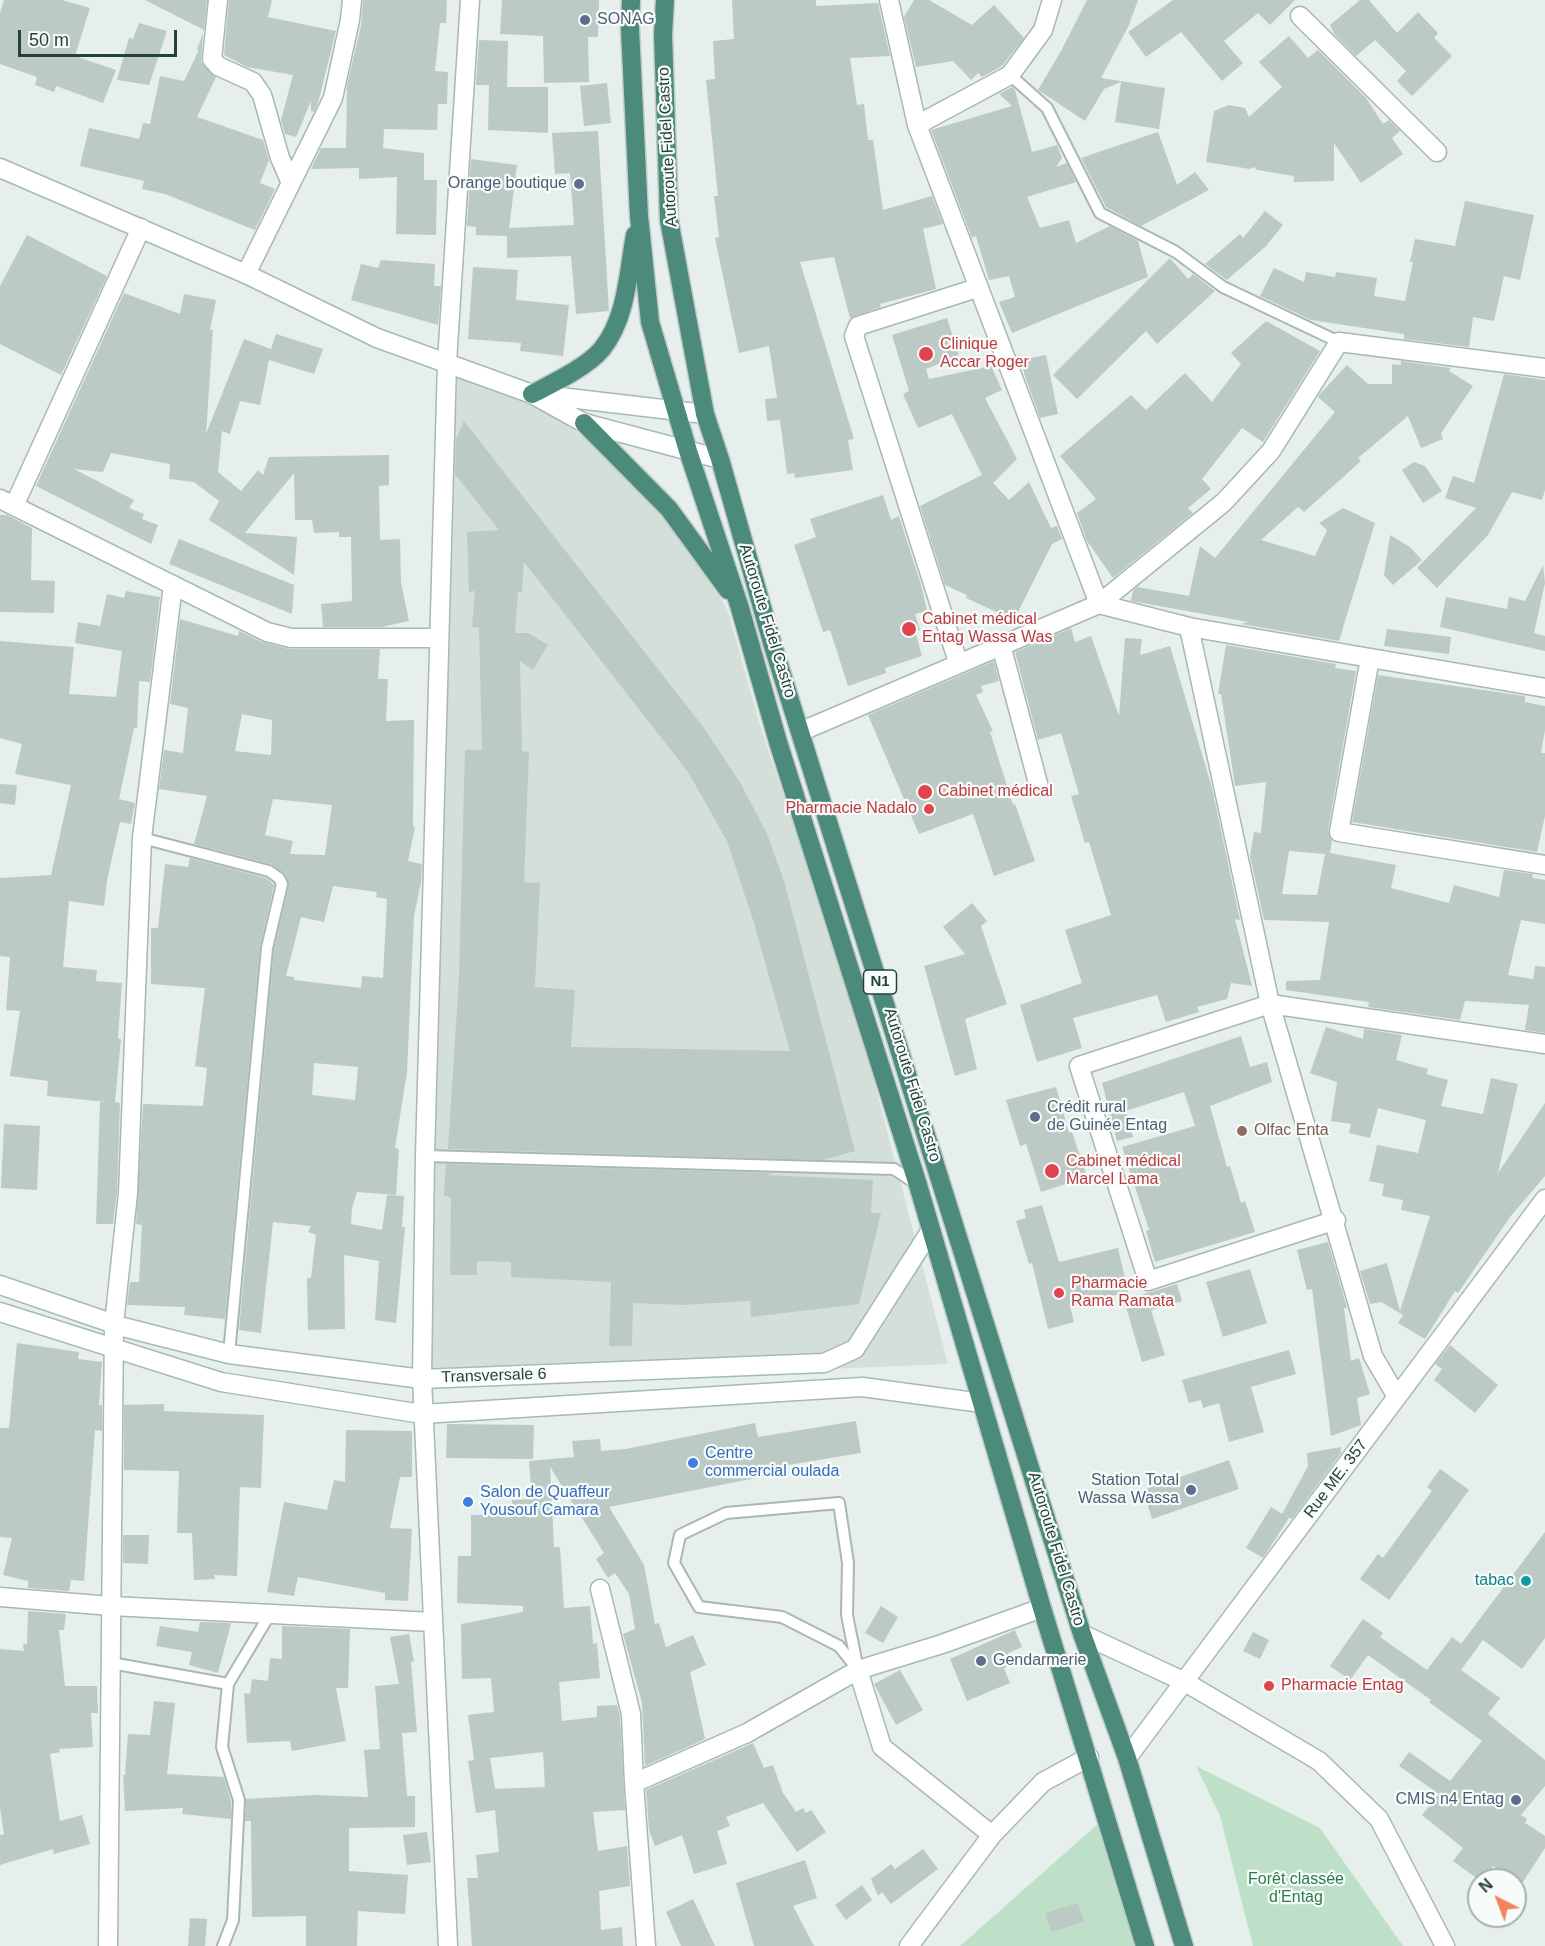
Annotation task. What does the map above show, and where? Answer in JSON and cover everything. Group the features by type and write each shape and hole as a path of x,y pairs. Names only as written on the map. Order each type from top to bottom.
{"highway":[{"name":"Autoroute Fidel Castro","path":"631,0 630,29 639,216 650,322 688,451 739,605 782,754 918,1185 1042,1608 1146,1946"},
{"name":"Autoroute Fidel Castro","path":"665,0 663,34 669,220 705,414 773,646 1082,1634 1127,1758 1184,1946"},
{"path":"532,394 566,376 602,350 621,313 639,216"},
{"path":"584,423 669,509 739,605"},
{"path":"982,1402 1009,1395"}],"street":[{"path":"218,0 212,59 218,66 253,82 262,94 280,158 291,183"},
{"path":"246,274 333,98 350,20 352,0"},
{"path":"448,1946 422,1414 424,1156 447,362 470,0"},
{"path":"889,0 917,125 1099,604"},
{"path":"917,125 1010,75 1043,30 1052,0"},
{"path":"1300,16 1437,152"},
{"path":"0,168 246,274 377,338 532,394 584,423 720,459"},
{"path":"141,228 7,502 267,632 291,638 439,638"},
{"path":"958,662 854,336 858,326 978,288"},
{"path":"801,731 958,662 1099,604 1224,502 1271,451 1340,342 1545,368"},
{"path":"532,394 677,413 705,414"},
{"path":"108,1946 114,1324 128,1193 142,838 173,585"},
{"path":"1099,604 1189,627 1545,688"},
{"path":"1189,627 1270,1004 1336,1220 1373,1356 1397,1397"},
{"path":"1001,645 1039,787"},
{"path":"1370,658 1339,832 1545,865"},
{"path":"1336,1220 1148,1281 1079,1066 1270,1004 1545,1044"},
{"name":"Rue ME. 357","path":"1127,1758 1545,1199"},
{"name":"Transversale 6","path":"0,1285 114,1324 229,1354 422,1379 824,1363 855,1349 931,1230"},
{"name":"Transversale 6","path":"0,1312 113,1350 221,1382 422,1414 862,1387 982,1402"},
{"path":"600,1589 631,1714 646,1946"},
{"path":"0,1597 111,1606 433,1622"},
{"path":"634,1783 747,1733 858,1670 942,1644 1042,1608"},
{"path":"1082,1634 1185,1682 1318,1761 1379,1819 1445,1946"},
{"path":"858,1670 882,1747 992,1835"},
{"path":"909,1946 992,1835 1043,1782 1089,1757"}],"lane":[{"path":"1010,75 1047,108 1100,213 1176,252 1223,287 1340,342"},
{"path":"142,838 269,871 279,878 282,884 267,948 229,1354"},
{"path":"424,1156 894,1169 918,1185"},
{"path":"839,1503 848,1563 847,1616 858,1670 839,1646 782,1617 699,1607 674,1563 680,1535 726,1513 839,1503"},
{"path":"223,1946 233,1920 239,1800 222,1748 228,1684 270,1614"},
{"path":"111,1663 228,1684"}],"shaded area":[{"path":"452,352 538,406 623,464 685,539 728,611 761,729 851,993 948,1364 613,1378 428,1380"}],"green space":[{"name":"Forêt classée d'Entag","path":"1196,1766 1320,1828 1403,1946 1253,1946 1220,1816"},
{"path":"1108,1815 1143,1946 960,1946"}],"building":[{"path":"4,0 62,0 90,8 75,56 116,70 103,103 56,86 54,92 35,85 37,77 0,64 0,13"},
{"path":"145,0 207,0 204,30"},
{"path":"229,0 272,0 268,17 336,31 318,103 314,112 311,111 311,101 296,137 285,134 281,120 293,75 247,67 224,55"},
{"path":"363,0 447,0 446,23 440,23 435,71 448,72 447,104 438,104 437,130 384,129 383,148 424,153 424,180 437,180 436,235 396,234 397,177 359,179 359,168 311,169 321,148 346,148 347,85 361,26"},
{"path":"502,0 599,0 598,37 588,37 589,82 544,83 543,36 500,34"},
{"path":"732,0 816,0 816,6 878,3 890,56 850,58 857,105 864,104 868,140 873,140 883,210 932,196 943,224 923,229 936,289 880,304 881,307 850,318 834,257 800,262 854,439 848,440 853,470 795,478 794,473 787,474 780,420 767,421 765,399 777,398 769,346 739,353 715,238 719,237 714,196 718,196 706,80 715,79 713,41 734,39"},
{"path":"914,0 929,0 972,25 994,5 1024,38 1002,66 982,77 978,73 971,80 953,61 916,67 904,17"},
{"path":"1087,0 1138,0 1129,25 1101,78 1165,88 1159,129 1115,122 1121,82 1104,89 1085,121 1038,90"},
{"path":"1173,0 1295,0 1270,25 1258,13 1224,41 1243,63 1222,81 1181,32 1146,57 1128,32"},
{"path":"1360,0 1369,0 1397,33 1418,12 1438,33 1434,38 1452,56 1412,96 1397,81 1406,71 1375,40 1356,56 1335,35 1330,25"},
{"path":"139,23 167,31 149,85 117,80 129,38 133,39"},
{"path":"203,32 201,62 216,77 197,117 263,140 269,160 260,183 275,189 255,230 165,194 142,189 144,181 80,166 89,128 139,139 143,123 150,124 160,76 184,81 199,50 197,50"},
{"path":"1289,36 1308,58 1318,50 1366,98 1383,124 1389,120 1400,131 1392,138 1403,154 1361,183 1334,143 1334,181 1294,182 1294,176 1257,170 1254,167 1250,169 1206,162 1214,111 1229,105 1245,108 1249,117 1282,87 1259,62"},
{"path":"479,40 508,41 507,87 548,87 548,133 488,130 489,85 476,85"},
{"path":"607,83 611,123 584,126 580,86"},
{"path":"1012,87 1015,90 1032,152 1057,145 1062,158 1056,167 1067,163 1076,182 1027,197 1040,228 1069,220 1076,243 1110,226 1138,241 1148,277 1012,333 999,302 1015,297 1009,276 989,280 976,236 972,238 931,130 1012,106 999,94"},
{"path":"598,131 609,311 576,314 571,256 507,258 507,236 476,235 476,227 467,226 471,159 517,165 509,228 574,225 570,173 555,174 552,133"},
{"path":"1158,132 1177,185 1195,172 1209,190 1141,226 1106,207 1081,158"},
{"path":"1465,201 1534,215 1520,280 1504,276 1494,321 1473,317 1469,347 1404,339 1404,334 1311,320 1260,296 1274,268 1304,282 1306,272 1335,277 1336,272 1377,278 1374,296 1405,301 1415,239 1455,246"},
{"path":"1265,211 1283,225 1265,247 1227,280 1205,264 1240,234 1243,238"},
{"path":"27,235 107,276 61,375 0,344 0,286"},
{"path":"1170,258 1188,279 1193,274 1215,291 1157,344 1146,331 1077,399 1053,375"},
{"path":"381,260 435,264 434,286 441,286 438,325 351,300 361,264 378,268"},
{"path":"473,267 518,270 516,300 569,305 563,356 520,351 521,343 468,339"},
{"path":"124,293 180,314 184,294 216,300 210,330 213,330 206,434 244,339 271,349 276,334 323,349 314,374 269,360 260,405 240,401 230,434 222,431 218,472 241,491 258,470 263,475 269,457 389,455 389,485 379,486 380,540 400,539 401,582 409,621 382,627 323,627 321,604 352,601 351,537 339,537 339,532 314,533 312,520 295,520 294,473 245,533 297,537 294,575 209,520 219,501 194,482 169,479 170,464 111,453 103,472 74,469 134,500 129,508 144,514 142,519 158,525 151,544 36,486"},
{"path":"947,318 959,355 926,369 929,379 991,366 1002,390 985,398 1017,459 993,483 1009,500 1029,482 1051,528 1057,526 1062,539 1052,544 1014,620 966,598 967,595 945,585 920,506 982,475 952,414 918,428 903,394 909,391 892,335"},
{"path":"1266,321 1320,351 1263,442 1242,428 1202,479 1211,489 1188,508 1193,513 1113,578 1087,541 1077,513 1096,499 1060,456 1131,395 1146,410 1185,373 1212,402 1241,364 1231,353"},
{"path":"1046,355 1058,414 1040,418 1021,360"},
{"path":"1401,361 1451,368 1449,371 1473,386 1441,433 1443,439 1421,448 1408,416 1358,458 1361,461 1304,512 1298,507 1261,540 1315,556 1327,530 1319,523 1343,508 1375,523 1339,641 1241,624 1248,622 1131,601 1133,591 1137,587 1189,596 1200,546 1215,558 1335,412 1318,397 1319,395 1347,365 1368,384 1392,384 1392,364 1401,365"},
{"path":"1504,374 1545,380 1545,490 1542,500 1512,492 1488,535 1437,588 1417,568 1476,508 1445,498 1453,476 1474,483"},
{"path":"464,421 704,728 741,784 767,834 784,881 855,1151 823,1160 448,1149 459,978 465,750 482,750 479,627 472,627 475,591 469,592 467,532 499,530 455,474 456,439","holes":["524,562 688,772 727,841 754,923 790,1051 571,1047 575,990 535,987 540,883 524,882 529,752 522,751 520,661 533,670 548,645 528,633 515,633 518,592 522,592"]},
{"path":"1414,462 1425,466 1442,491 1423,503 1402,470"},
{"path":"883,495 891,520 899,516 922,588 927,611 915,614 920,630 915,631 922,656 885,668 886,673 848,686 830,630 823,632 794,545 816,537 810,519"},
{"path":"0,515 7,515 32,528 31,580 55,581 54,613 0,612"},
{"path":"1390,535 1410,547 1422,560 1393,585 1384,575"},
{"path":"179,539 294,585 292,614 169,564"},
{"path":"1543,565 1545,583 1534,633 1545,636 1545,651 1440,627 1446,597 1507,609 1509,597 1525,601"},
{"path":"126,591 160,597 150,682 139,681 137,728 134,728 119,799 135,803 131,824 120,822 104,906 69,901 63,967 97,970 96,981 122,983 118,1038 121,1039 115,1102 120,1103 117,1192 113,1224 96,1224 100,1102 107,1102 47,1096 48,1081 10,1076 20,1011 6,1010 10,957 0,956 0,878 51,875 71,785 15,774 22,744 0,738 0,641 74,647 69,694 116,697 122,651 75,643 78,622 100,626 107,594 124,598"},
{"path":"180,619 238,636 239,631 262,642 289,649 380,649 378,679 388,679 386,721 414,720 413,827 415,827 408,861 422,864 414,916 407,1072 395,1148 399,1149 396,1195 357,1192 352,1208 351,1224 382,1230 387,1195 404,1196 402,1227 405,1227 396,1323 375,1320 379,1261 344,1255 345,1329 308,1330 307,1278 311,1278 316,1235 308,1232 311,1226 273,1222 261,1333 239,1330 274,949 289,885 285,874 271,864 194,844 207,796 159,789 164,750 183,753 188,708 170,704","holes":["242,714 272,720 271,755 235,751","273,799 332,805 325,855 290,854 293,841 265,835","333,886 377,892 376,897 387,899 383,978 362,976 361,988 294,980 294,977 286,976 301,917 324,922","314,1063 358,1067 355,1100 312,1095"]},
{"path":"1071,628 1075,642 1091,636 1119,716 1125,638 1142,639 1140,655 1170,646 1212,788 1240,920 1235,919 1252,986 1231,983 1227,999 1197,1007 1199,1012 1166,1022 1157,995 1073,1018 1082,1048 1037,1062 1020,1005 1082,983 1065,930 1111,915 1089,842 1085,843 1071,796 1079,794 1061,733 1038,740 1015,652"},
{"path":"1387,629 1451,637 1449,654 1384,646"},
{"path":"1226,645 1336,664 1335,668 1356,671 1328,830 1332,840 1330,853 1396,865 1391,888 1449,903 1454,885 1499,897 1504,870 1533,874 1532,878 1545,880 1545,924 1521,920 1508,975 1533,979 1535,966 1545,967 1545,1033 1525,1030 1529,1005 1465,1001 1460,1020 1368,1007 1369,1002 1286,990 1286,981 1320,980 1329,922 1264,920 1250,856 1254,832 1261,833 1266,782 1235,786 1221,694 1218,694","holes":["1289,851 1325,854 1317,895 1282,894"]},
{"path":"994,661 999,681 981,686 983,692 976,695 993,731 990,732 1013,805 1015,804 1035,861 994,876 973,814 919,834 868,715"},
{"path":"1378,675 1525,696 1525,702 1545,706 1545,730 1541,753 1545,753 1545,816 1537,852 1352,822"},
{"path":"0,784 17,785 15,805 0,803"},
{"path":"190,858 266,878 274,885 260,947 225,1319 184,1315 185,1307 127,1305 130,1282 139,1282 142,1225 136,1224 143,1104 203,1106 207,1068 195,1066 205,988 151,984 151,928 158,928 165,864 188,867"},
{"path":"972,903 987,921 981,926 1007,1004 965,1019 977,1069 955,1076 924,966 965,954 943,927"},
{"path":"1326,1027 1363,1039 1364,1029 1402,1035 1396,1060 1428,1069 1426,1074 1448,1080 1441,1106 1483,1114 1491,1078 1518,1084 1498,1173 1545,1103 1545,1176 1510,1217 1458,1293 1455,1291 1425,1339 1398,1323 1403,1315 1381,1302 1370,1304 1360,1271 1387,1263 1400,1311 1430,1216 1401,1210 1403,1200 1382,1196 1384,1184 1369,1181 1377,1145 1418,1153 1426,1120 1378,1108 1370,1138 1349,1133 1351,1124 1331,1121 1337,1082 1310,1073"},
{"path":"1241,1036 1250,1067 1267,1062 1272,1082 1210,1106 1227,1167 1230,1166 1241,1203 1245,1201 1255,1232 1155,1262 1146,1231 1149,1230 1122,1147 1195,1126 1184,1092 1126,1111 1133,1137 1117,1141 1102,1083"},
{"path":"1056,1087 1069,1133 1072,1132 1087,1177 1041,1192 1026,1144 1020,1146 1006,1100"},
{"path":"4,1124 40,1126 37,1190 1,1188"},
{"path":"446,1164 773,1173 767,1175 873,1180 871,1213 881,1213 859,1304 751,1317 750,1301 682,1305 633,1303 632,1346 609,1346 611,1282 511,1277 511,1262 477,1261 477,1275 450,1275 451,1197 444,1196"},
{"path":"1042,1205 1059,1262 1118,1248 1128,1292 1070,1306 1074,1322 1048,1329 1032,1263 1029,1264 1016,1221 1026,1218 1024,1210"},
{"path":"1328,1242 1347,1308 1344,1308 1351,1361 1359,1358 1370,1394 1357,1398 1361,1425 1331,1436 1312,1289 1307,1290 1297,1250"},
{"path":"1250,1269 1267,1323 1223,1337 1206,1282"},
{"path":"1177,1284 1182,1301 1151,1310 1165,1355 1142,1362 1124,1300"},
{"path":"17,1343 79,1352 78,1359 102,1362 99,1405 102,1405 102,1431 95,1430 84,1581 71,1580 69,1591 28,1588 28,1581 3,1575 12,1538 0,1537 0,1428 9,1428"},
{"path":"1450,1345 1498,1385 1475,1413 1434,1380 1442,1369 1435,1364"},
{"path":"1289,1350 1296,1374 1251,1387 1264,1432 1229,1442 1219,1403 1203,1408 1201,1400 1189,1403 1182,1380"},
{"path":"164,1404 164,1411 264,1415 261,1488 240,1487 237,1576 214,1575 215,1579 194,1580 192,1533 177,1533 179,1471 124,1470 124,1405"},
{"path":"856,1421 861,1453 764,1469 766,1476 609,1507 644,1565 655,1624 659,1623 666,1647 693,1635 706,1665 690,1672 705,1739 645,1766 642,1703 623,1634 635,1629 629,1594 615,1573 608,1578 596,1559 604,1553 550,1467 554,1547 560,1547 564,1608 590,1606 593,1644 597,1643 600,1678 559,1682 562,1721 597,1717 597,1706 617,1705 620,1716 625,1810 593,1812 598,1851 627,1846 630,1886 599,1891 601,1930 622,1927 623,1946 472,1946 467,1878 478,1878 476,1855 499,1852 495,1810 476,1813 468,1761 474,1760 468,1715 494,1712 491,1678 462,1679 461,1624 523,1612 523,1606 457,1603 458,1556 471,1556 471,1515 513,1514 512,1500 532,1499 529,1461 574,1457 572,1441 600,1439 601,1451 626,1449 755,1423 758,1437","holes":["543,1752 545,1787 495,1789 490,1758"]},
{"path":"447,1424 534,1425 533,1459 446,1458"},
{"path":"346,1430 412,1431 412,1477 400,1477 390,1528 412,1529 408,1601 385,1600 385,1593 298,1577 294,1596 267,1592 284,1502 327,1510 334,1480 345,1482"},
{"path":"1341,1447 1341,1453 1292,1519 1282,1514 1308,1466 1307,1453"},
{"name":"Station Total Wassa Wassa","path":"1229,1460 1239,1489 1152,1519 1143,1490"},
{"path":"1440,1469 1469,1490 1389,1600 1360,1579 1378,1554 1383,1558 1432,1491 1427,1487"},
{"path":"1271,1507 1289,1518 1263,1558 1246,1548"},
{"path":"1545,1532 1545,1638 1522,1669 1483,1640 1461,1670 1500,1698 1488,1714 1545,1760 1545,1786 1521,1815 1527,1819 1525,1823 1545,1836 1545,1848 1527,1876 1527,1868 1496,1868 1493,1866 1492,1868 1467,1868 1467,1871 1453,1861 1463,1848 1422,1815 1439,1794 1399,1766 1409,1752 1450,1781 1482,1741 1429,1702 1431,1700 1368,1655 1350,1680 1330,1666 1363,1619 1383,1633 1380,1637 1427,1670 1452,1637 1461,1644"},
{"path":"123,1535 149,1535 148,1564 123,1563"},
{"path":"881,1606 898,1617 883,1643 865,1633"},
{"path":"28,1611 66,1614 64,1630 59,1630 65,1686 97,1686 98,1713 91,1713 93,1747 59,1749 60,1752 50,1754 60,1821 82,1815 90,1844 54,1854 53,1849 0,1865 0,1835 4,1834 0,1808 0,1649 24,1651 23,1644 27,1644"},
{"path":"200,1622 231,1623 218,1673 189,1665 192,1652 156,1646 160,1626 198,1632"},
{"path":"282,1626 350,1629 348,1688 336,1688 346,1741 292,1751 290,1741 247,1743 244,1693 250,1694 252,1679 268,1681 270,1658 282,1659"},
{"name":"Gendarmerie","path":"1015,1630 1022,1647 1008,1653 1012,1664 1004,1668 1010,1683 967,1701 950,1659"},
{"path":"1253,1632 1269,1640 1260,1659 1243,1651"},
{"path":"409,1634 414,1661 411,1662 417,1732 402,1733 407,1796 415,1796 415,1827 349,1828 349,1871 408,1875 405,1914 358,1911 357,1946 306,1946 306,1916 252,1917 251,1821 245,1821 246,1799 314,1795 368,1797 364,1750 380,1749 375,1686 399,1684 390,1637"},
{"path":"900,1670 923,1710 896,1725 874,1684"},
{"path":"154,1701 175,1703 167,1774 224,1777 231,1801 231,1819 182,1814 183,1808 125,1811 123,1775 125,1775 128,1734 150,1735"},
{"path":"753,1743 764,1768 773,1765 783,1793 796,1812 803,1808 806,1813 811,1810 826,1832 797,1852 763,1803 726,1817 730,1826 717,1831 727,1864 694,1874 682,1835 655,1846 649,1830 646,1790"},
{"path":"427,1832 431,1862 407,1865 403,1835"},
{"path":"923,1849 938,1869 891,1904 882,1892 878,1896 871,1879 891,1864 895,1869"},
{"path":"805,1860 817,1898 793,1906 814,1946 754,1946 736,1883"},
{"path":"862,1885 872,1900 846,1920 835,1905"},
{"path":"693,1899 715,1946 681,1946 666,1912"},
{"path":"1078,1903 1084,1922 1051,1932 1045,1913"},
{"path":"190,1918 207,1919 205,1946 188,1946"}],"place":[{"name":"SONAG","path":"585,20"},
{"name":"Orange boutique","path":"579,184"},
{"name":"Clinique Accar Roger","path":"926,354"},
{"name":"Cabinet médical Entag Wassa Was","path":"909,629"},
{"name":"Cabinet médical","path":"925,792"},
{"name":"Pharmacie Nadalo","path":"929,809"},
{"name":"Crédit rural de Guinée Entag","path":"1035,1117"},
{"name":"Olfac Enta","path":"1242,1131"},
{"name":"Cabinet médical Marcel Lama","path":"1052,1171"},
{"name":"Pharmacie Rama Ramata","path":"1059,1293"},
{"name":"Centre commercial oulada","path":"693,1463"},
{"name":"Station Total Wassa Wassa","path":"1191,1490"},
{"name":"Salon de Quaffeur Yousouf Camara","path":"468,1502"},
{"name":"tabac","path":"1526,1581"},
{"name":"Gendarmerie","path":"981,1661"},
{"name":"Pharmacie Entag","path":"1269,1686"},
{"name":"CMIS n4 Entag","path":"1516,1800"}]}
